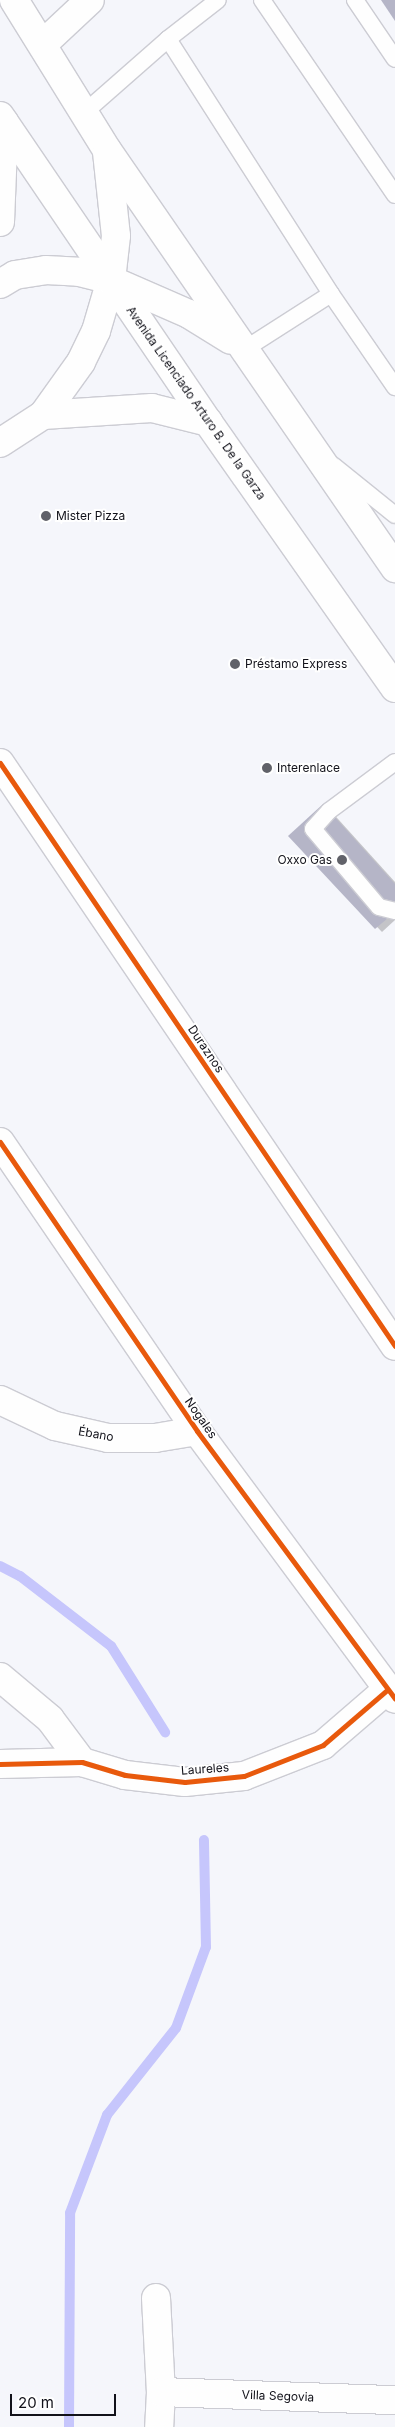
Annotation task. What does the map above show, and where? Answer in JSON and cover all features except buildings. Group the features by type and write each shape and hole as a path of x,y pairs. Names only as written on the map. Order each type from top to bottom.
{"street":[{"path":"14,0 107,150 395,568"},
{"path":"43,44 90,0"},
{"path":"0,222 2,119"},
{"name":"Avenida Licenciado Arturo B. De la Garza","path":"2,119 208,422 395,688"},
{"path":"0,442 43,415 81,362 96,332 111,280 116,236 107,150"},
{"path":"0,284 15,275 46,270 79,272 111,280 189,314 245,349"},
{"path":"43,415 152,408 208,422"},
{"name":"Duraznos","path":"0,763 395,1346"},
{"name":"Nogales","path":"0,1142 197,1431 391,1694"},
{"name":"Ébano","path":"0,1400 56,1426 108,1438 155,1438 197,1431"},
{"path":"0,1677 50,1719 82,1762"},
{"name":"Laureles","path":"0,1764 82,1762 125,1775 185,1782 244,1776 322,1745 391,1694"},
{"path":"156,2298 161,2392 159,2427"},
{"name":"Villa Segovia","path":"161,2392 395,2400"}],"lane":[{"path":"85,112 168,39 218,0"},
{"path":"262,0 395,195"},
{"path":"355,0 395,59"},
{"path":"168,39 331,294 395,387"},
{"path":"245,349 331,294"},
{"path":"314,450 395,515"},
{"path":"395,762 329,811 313,829 379,907 395,911"}],"waterway":[{"path":"0,1566 20,1576 111,1646 165,1732"},
{"path":"69,2427 70,2213 107,2115 176,2028 206,1947 204,1840"}],"cycle path":[{"path":"0,763 395,1346"},
{"path":"0,1142 197,1431 395,1699"},
{"path":"0,1764 82,1762 125,1775 185,1782 244,1776 323,1745 387,1690"}],"place":[{"name":"Mister Pizza","path":"46,516"},
{"name":"Préstamo Express","path":"235,664"},
{"name":"Interenlace","path":"267,768"},
{"name":"Oxxo Gas","path":"342,860"}]}
